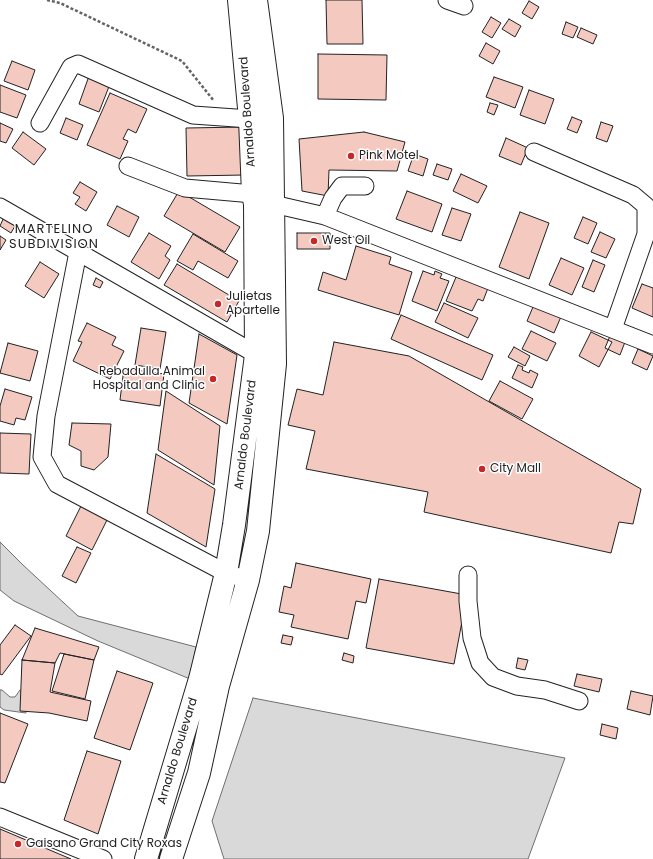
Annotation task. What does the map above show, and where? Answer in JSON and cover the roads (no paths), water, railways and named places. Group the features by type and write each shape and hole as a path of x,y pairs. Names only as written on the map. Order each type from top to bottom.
{"highway":[{"name":"Arnaldo Boulevard","path":"172,859 199,773 218,686 248,580 258,531 266,360 260,201 250,119 239,0"},
{"name":"Arnaldo Boulevard","path":"256,0 272,118 260,201"},
{"name":"Arnaldo Boulevard","path":"146,859 200,679 226,573 266,360"}],"street":[{"path":"447,0 464,6"},
{"path":"40,123 71,67 78,64 193,115 250,119 272,118"},
{"path":"534,152 613,185 633,195 646,206 646,234 614,330"},
{"path":"128,166 185,188 260,201 325,216 653,345"},
{"path":"325,216 333,198 342,186 365,186"},
{"path":"0,207 266,360"},
{"path":"78,252 46,416 42,457 57,484 226,573 248,580"},
{"path":"468,575 468,601 472,638 480,663 494,677 517,686 545,690 580,701"},
{"path":"0,818 103,859"}],"place":[{"name":"Pink Motel","path":"351,156"},
{"name":"West Oil","path":"314,241"},
{"name":"Julietas Apartelle","path":"218,304"},
{"name":"Rebadulla Animal Hospital and Clinic","path":"213,379"},
{"name":"City Mall","path":"482,469"},
{"name":"Gaisano Grand City Roxas","path":"18,844"}],"district":[{"name":"MARTELINO SUBDIVISION","path":"54,238"}]}
